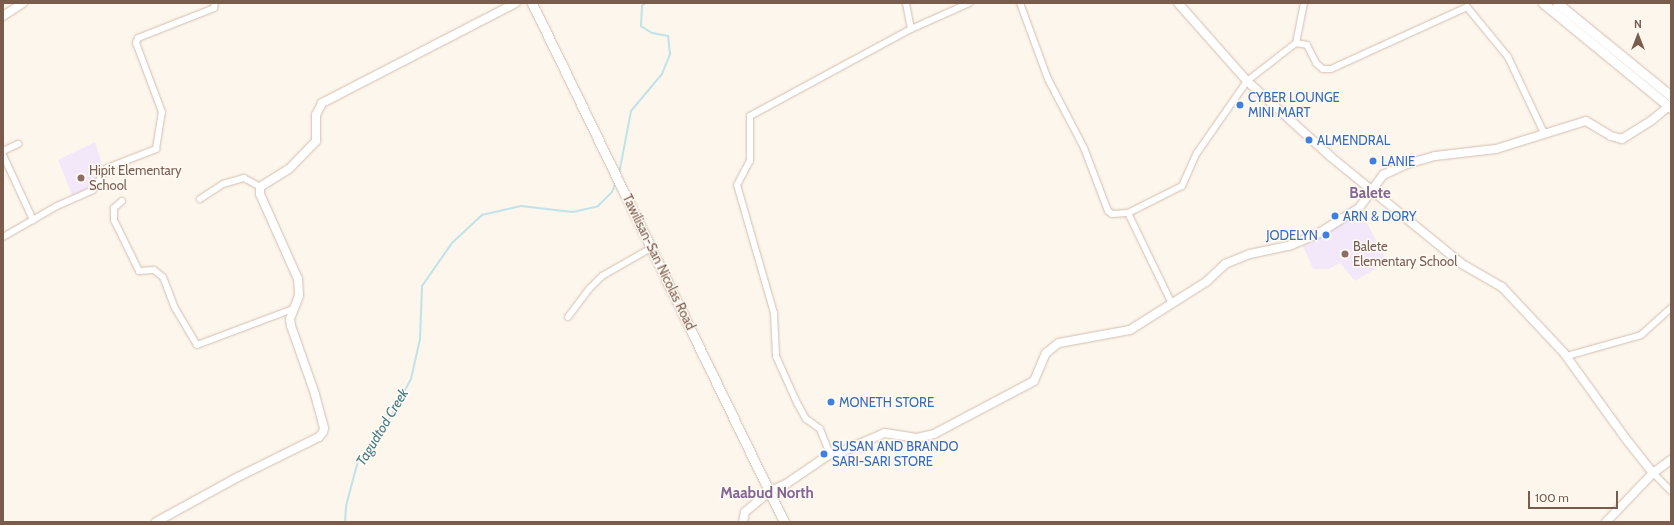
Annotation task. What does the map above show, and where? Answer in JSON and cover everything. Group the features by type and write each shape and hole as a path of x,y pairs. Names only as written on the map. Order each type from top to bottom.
{"main road":[{"name":"Tawilisan-San Nicolas Road","path":"532,3 611,166 623,187 784,522"},
{"path":"1543,3 1670,106"},
{"path":"1557,3 1671,96"}],"street":[{"path":"3,16 23,3"},
{"path":"3,237 93,190 107,168 156,149 162,112 136,43 138,38 214,8 215,3"},
{"path":"260,187 289,169 316,141 316,115 322,103 516,3"},
{"path":"906,3 911,29"},
{"path":"830,454 820,429 806,419 797,403 776,356 774,313 737,185 750,160 750,116 911,29 969,3"},
{"path":"1020,3 1048,79 1084,148 1108,211 1112,214 1128,213 1182,186 1197,153 1248,81 1296,44 1304,3"},
{"path":"1178,3 1248,81 1372,191 1462,264 1502,287 1567,356 1626,439 1653,473 1671,491"},
{"path":"1296,44 1307,45 1316,63 1323,69 1331,69 1466,5 1508,56 1544,133"},
{"path":"743,522 745,512 769,492 786,484 830,454 841,452 884,433 917,438 934,434 1034,381 1046,353 1059,343 1130,330 1206,282 1225,264 1250,254 1289,246 1318,232 1359,208 1383,175 1407,164 1436,156 1496,149 1586,121 1611,136 1622,138 1633,134 1670,106"},
{"path":"3,151 18,144"},
{"path":"3,155 33,220"},
{"path":"200,199 223,184 244,178 260,187"},
{"path":"156,522 238,476 319,437 324,428 315,394 291,326 293,309 299,296 298,279 260,194 260,187"},
{"path":"122,201 114,208 114,220 139,271 154,270 163,277 175,308 197,345 293,309"},
{"path":"1128,213 1172,304"},
{"path":"568,317 589,289 602,276 651,248"},
{"path":"1567,356 1641,334 1671,308"},
{"path":"1606,522 1653,473 1671,460"}],"shaded area":[{"name":"Hipit Elementary School","path":"95,142 103,167 92,189 73,197 58,160"},
{"name":"Balete Elementary School","path":"1361,211 1387,262 1355,281 1340,263 1329,269 1313,269 1303,246"}],"waterway":[{"name":"Tagudtod Creek","path":"619,174 631,111 662,74 670,54 668,36 652,33 641,26 642,6 645,3"},
{"name":"Tagudtod Creek","path":"345,522 346,506 358,461 377,441 411,379 420,339 422,286 452,243 482,215 521,206 573,212 598,206 612,192 616,182"}],"place":[{"name":"CYBER LOUNGE MINI MART","path":"1240,105"},
{"name":"ALMENDRAL","path":"1309,140"},
{"name":"LANIE","path":"1373,161"},
{"name":"Hipit Elementary School","path":"81,178"},
{"name":"ARN & DORY","path":"1335,216"},
{"name":"JODELYN","path":"1326,235"},
{"name":"Balete Elementary School","path":"1345,254"},
{"name":"MONETH STORE","path":"831,402"},
{"name":"SUSAN AND BRANDO SARI-SARI STORE","path":"824,454"}],"district":[{"name":"Balete","path":"1370,194"},
{"name":"Maabud North","path":"767,494"}]}
